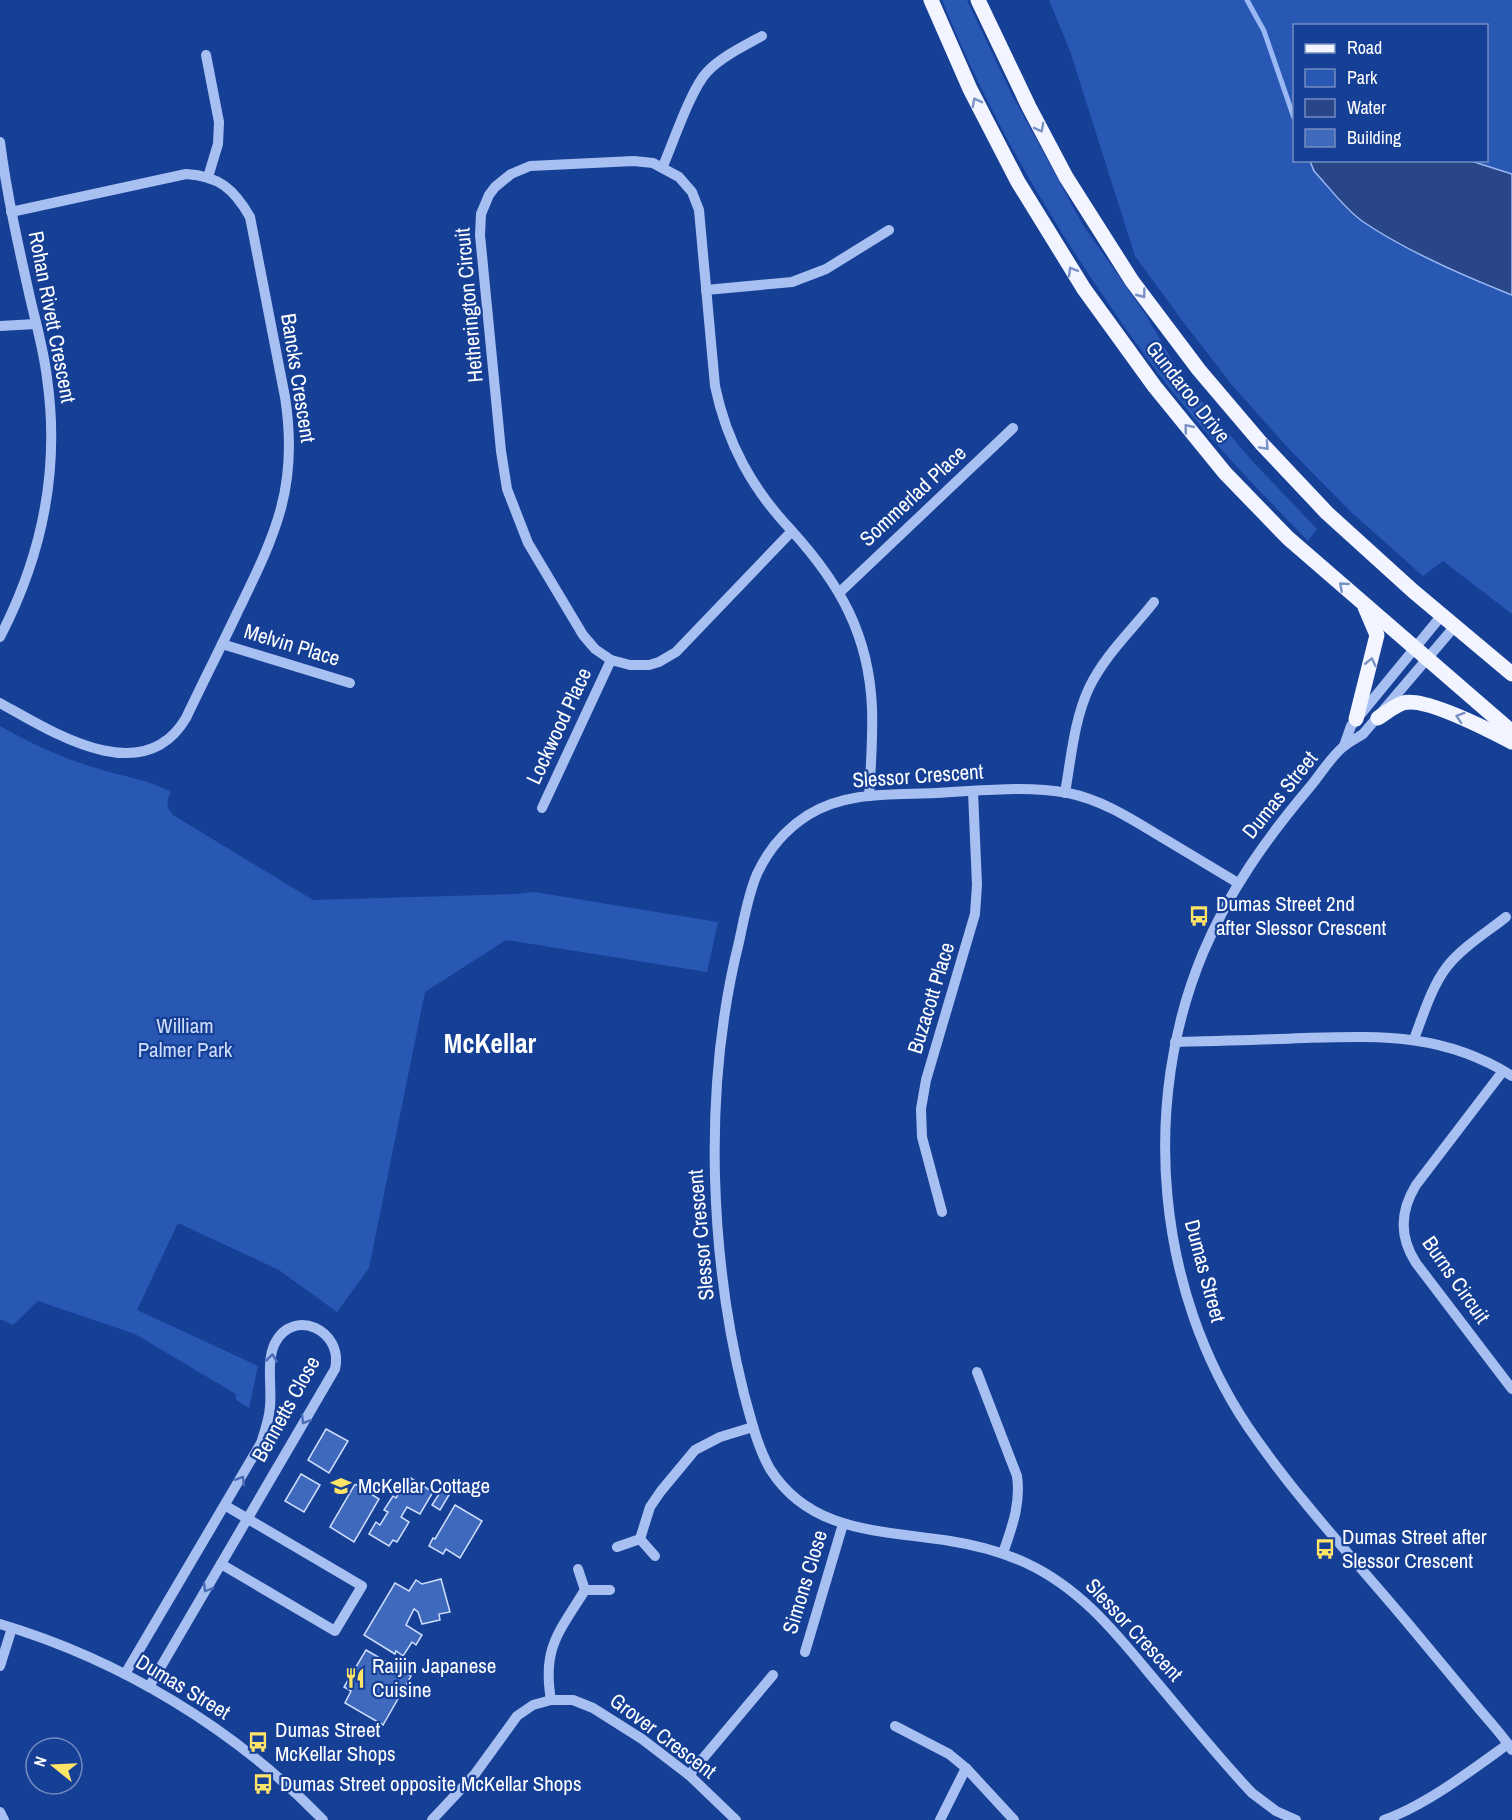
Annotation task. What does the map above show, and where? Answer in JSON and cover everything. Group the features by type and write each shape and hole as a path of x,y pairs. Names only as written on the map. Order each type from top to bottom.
{"main road":[{"name":"Gundaroo Drive","path":"931,0 970,89 1018,182 1084,289 1155,387 1225,473 1288,538 1512,732"},
{"name":"Gundaroo Drive","path":"978,0 1029,107 1066,177 1132,281 1199,370 1261,442 1342,527 1512,674"},
{"path":"1356,719 1377,635 1362,602"},
{"path":"1378,718 1404,703 1424,705 1472,720 1512,742"}],"street":[{"path":"762,36 706,72 663,166 679,177 692,192 699,210 715,386 725,426 741,465 764,500 818,560 840,592 857,629 871,688 869,796"},
{"path":"206,56 219,122 218,144 208,177"},
{"name":"Rohan Rivett Crescent","path":"0,142 11,212 47,376 52,430 49,484 41,529 32,564 0,637"},
{"name":"Hetherington Circuit","path":"610,660 595,649 583,635 528,543 513,508 501,452 480,225 484,204 489,195 503,180 520,169 541,165 634,161 663,166"},
{"name":"Bancks Crescent","path":"0,703 50,730 92,746 124,754 146,752 165,742 180,727 264,559 279,520 288,480 290,438 285,397 250,217 233,192 208,177 175,176 11,212"},
{"path":"706,290 792,282 826,269 889,230"},
{"path":"0,326 36,324"},
{"name":"Sommerlad Place","path":"840,592 1013,429"},
{"path":"610,660 630,665 649,665 676,652 792,531"},
{"path":"1065,793 1079,718 1089,689 1099,670 1154,603"},
{"name":"Dumas Street","path":"1344,746 1356,719 1442,615"},
{"name":"Dumas Street","path":"1455,626 1378,718 1363,734 1344,746 1286,815 1238,883 1211,934 1200,960 1175,1042 1167,1104 1166,1175 1171,1221 1183,1279 1205,1345 1248,1427 1285,1476 1510,1747"},
{"name":"Melvin Place","path":"222,644 350,683"},
{"name":"Lockwood Place","path":"542,808 610,660"},
{"name":"Slessor Crescent","path":"1238,883 1112,808 1065,793 1035,789 869,796 823,807 796,823 774,846 757,873 729,988 716,1098 714,1154 716,1209 728,1319 753,1427 770,1468 789,1493 814,1512 843,1524 953,1541 1003,1553 1044,1572 1081,1598 1114,1630 1252,1793 1276,1811 1296,1820"},
{"name":"Buzacott Place","path":"942,1212 922,1137 921,1109 926,1080 975,914 977,885 973,792"},
{"path":"1414,1039 1440,976 1447,966 1506,917"},
{"name":"Burns Circuit","path":"1175,1042 1368,1036 1414,1039 1469,1054 1508,1074 1416,1185 1406,1203 1402,1224 1406,1244 1416,1263 1512,1389"},
{"name":"Bennetts Close","path":"124,1674 226,1506 261,1443 269,1418 271,1355 276,1340 294,1327 310,1326 320,1329 335,1346 335,1369 148,1687"},
{"path":"977,1372 1017,1476 1016,1515 1003,1553"},
{"path":"640,1539 650,1507 695,1450 720,1437 753,1427"},
{"path":"221,1564 335,1631 362,1586 226,1506"},
{"name":"Simons Close","path":"804,1652 843,1524"},
{"path":"617,1546 640,1539"},
{"path":"640,1539 655,1556"},
{"path":"578,1569 585,1590"},
{"path":"585,1590 610,1590"},
{"path":"551,1700 547,1670 549,1653 556,1637 585,1590"},
{"name":"Dumas Street","path":"0,1624 70,1649 148,1687 225,1736 296,1792 323,1820"},
{"path":"0,1666 12,1628"},
{"path":"689,1775 773,1675"},
{"name":"Grover Crescent","path":"432,1820 475,1774 518,1716 533,1705 551,1700 573,1700 593,1708 642,1739 689,1775 731,1818"},
{"path":"895,1726 949,1754 966,1768 1014,1820"},
{"path":"1384,1820 1403,1812 1510,1747"},
{"path":"940,1820 966,1768"},
{"path":"0,1812 4,1820"}],"green space":[{"path":"942,0 967,0 1012,95 1083,225 1146,315 1184,381 1254,463 1317,529 1308,541 1194,418 1146,358 1102,294 1056,224 1014,152 958,39"},
{"path":"1049,0 1512,0 1512,614 1443,561 1423,576 1351,512 1289,449 1232,385 1135,256 1070,51"},
{"name":"William Palmer Park","path":"0,726 73,761 144,781 171,792 168,804 173,815 313,900 534,892 718,922 707,972 506,940 425,992 369,1268 337,1312 279,1270 178,1223 137,1310 258,1366 249,1408 236,1400 236,1394 135,1334 38,1301 13,1325 0,1319"}],"water":[{"path":"1310,162 1474,162 1512,174 1512,295 1455,271 1379,232 1343,204 1314,171"}],"building":[{"path":"326,1429 348,1441 329,1473 308,1460"},
{"path":"301,1474 320,1485 304,1512 285,1501"},
{"path":"409,1477 433,1492 420,1514 407,1507 401,1517 409,1522 397,1542 393,1540 389,1546 369,1534 376,1522 380,1525 388,1512 384,1510 393,1496 396,1498"},
{"path":"355,1484 379,1499 354,1542 330,1527"},
{"path":"441,1491 449,1495 440,1510 432,1505"},
{"path":"455,1505 482,1521 460,1558 446,1549 443,1554 429,1546"},
{"path":"441,1579 450,1612 439,1614 440,1620 422,1624 418,1612 414,1609 406,1625 422,1635 416,1645 412,1642 403,1656 396,1651 395,1654 364,1635 395,1583 409,1591 416,1580 422,1584"},
{"path":"366,1650 411,1676 383,1725 345,1703 351,1691 344,1687"}],"waterway":[{"path":"1247,0 1264,31 1293,115"}],"place":[{"name":"Dumas Street 2nd after Slessor Crescent","path":"1199,916"},
{"name":"McKellar Cottage","path":"341,1486"},
{"name":"Dumas Street after Slessor Crescent","path":"1325,1549"},
{"name":"Raijin Japanese Cuisine","path":"355,1678"},
{"name":"Dumas Street McKellar Shops","path":"258,1742"},
{"name":"Dumas Street opposite McKellar Shops","path":"263,1784"}],"district":[{"name":"McKellar","path":"490,1044"}]}
